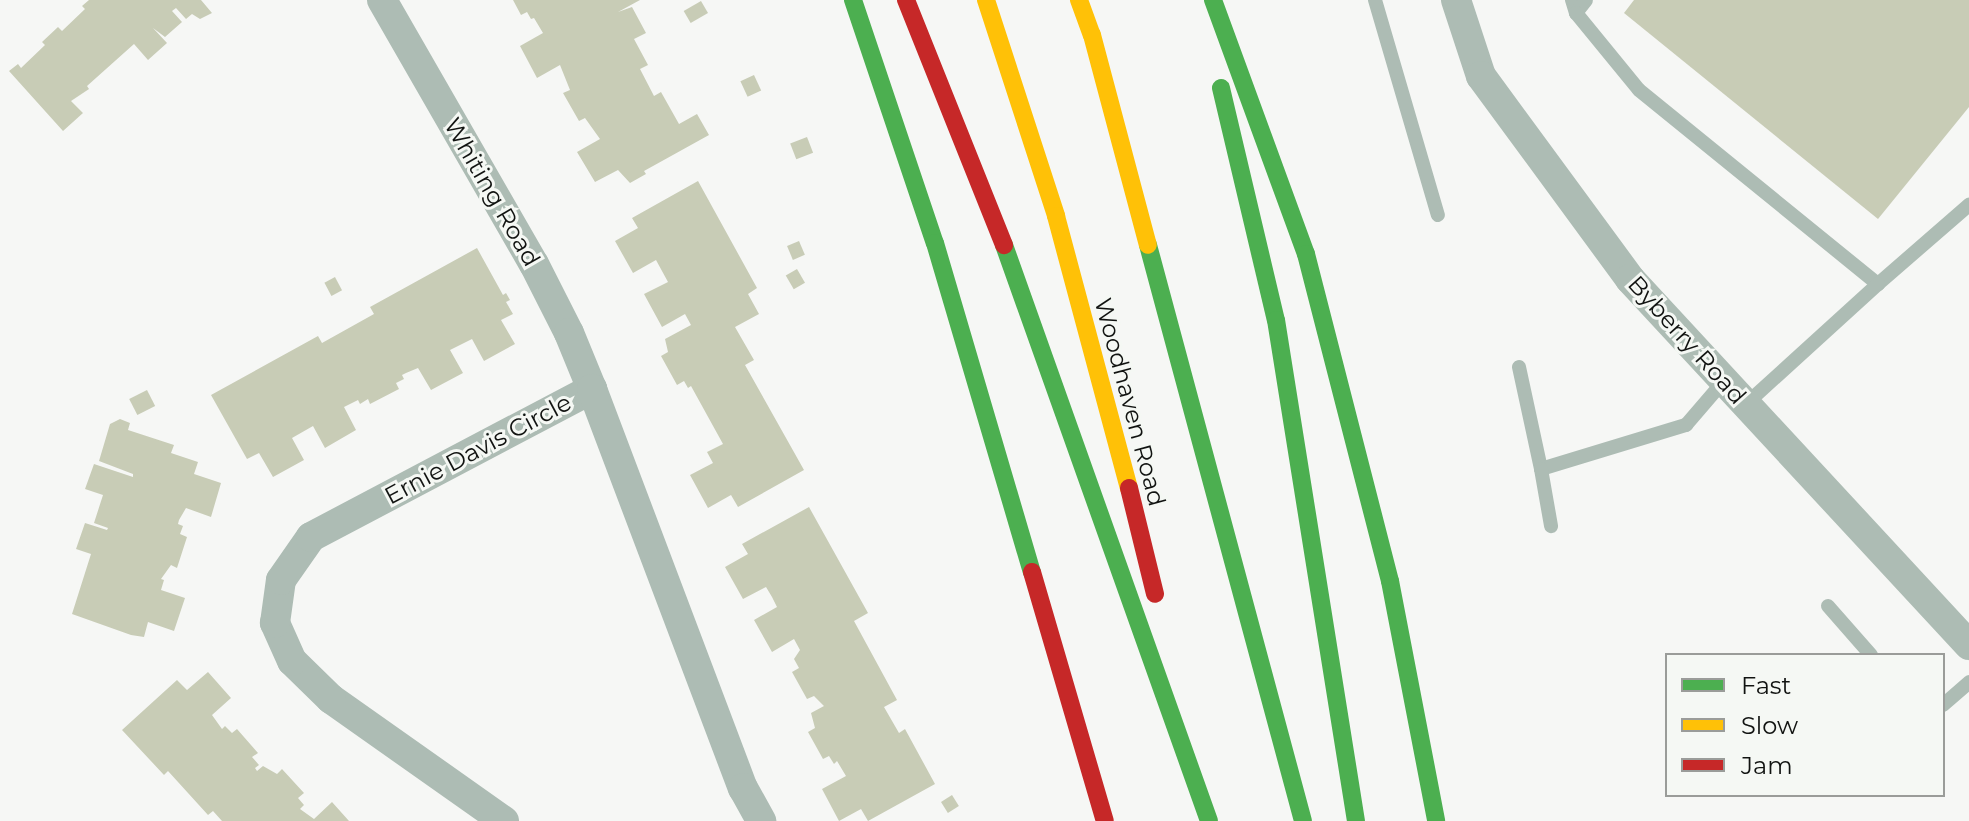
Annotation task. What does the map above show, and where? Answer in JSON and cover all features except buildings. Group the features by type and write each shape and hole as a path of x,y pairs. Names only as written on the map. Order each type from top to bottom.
{"highway":[{"path":"853,0 935,243 1105,821"},
{"path":"906,0 1017,276 1210,821"},
{"name":"Woodhaven Road","path":"986,0 1056,216 1109,409 1158,607"},
{"path":"1079,0 1096,51 1303,821"},
{"path":"1200,0 1276,320 1356,821"},
{"path":"1213,0 1306,254 1390,581 1436,821"},
{"path":"1170,653 1210,821"}],"street":[{"name":"Whiting Road","path":"382,0 534,264 569,333 592,389"},
{"name":"Byberry Road","path":"1456,0 1481,76 1630,279 1969,645"},
{"name":"Ernie Davis Circle","path":"504,821 331,699 292,661 275,623 281,580 311,537 592,389 743,788 761,821"}],"lane":[{"path":"1375,0 1438,215"},
{"path":"1586,0 1574,6 1639,90 1878,284"},
{"path":"1745,405 1969,205"},
{"path":"1519,367 1551,526"},
{"path":"1541,469 1686,425 1723,382"},
{"path":"1828,606 1869,653"},
{"path":"1945,703 1969,682"}],"traffic: fast":[{"path":"853,0 935,243 1032,572"},
{"path":"1213,0 1306,254 1390,581 1436,821"},
{"path":"1221,88 1276,320 1356,821"},
{"path":"1004,245 1209,821"},
{"path":"1148,245 1303,821"}],"traffic: slow":[{"path":"986,0 1056,216 1129,488"},
{"path":"1079,0 1092,35 1148,245"}],"traffic: jam":[{"path":"906,0 1004,245"},
{"path":"1129,488 1155,594"},
{"path":"1032,572 1105,821"}]}
